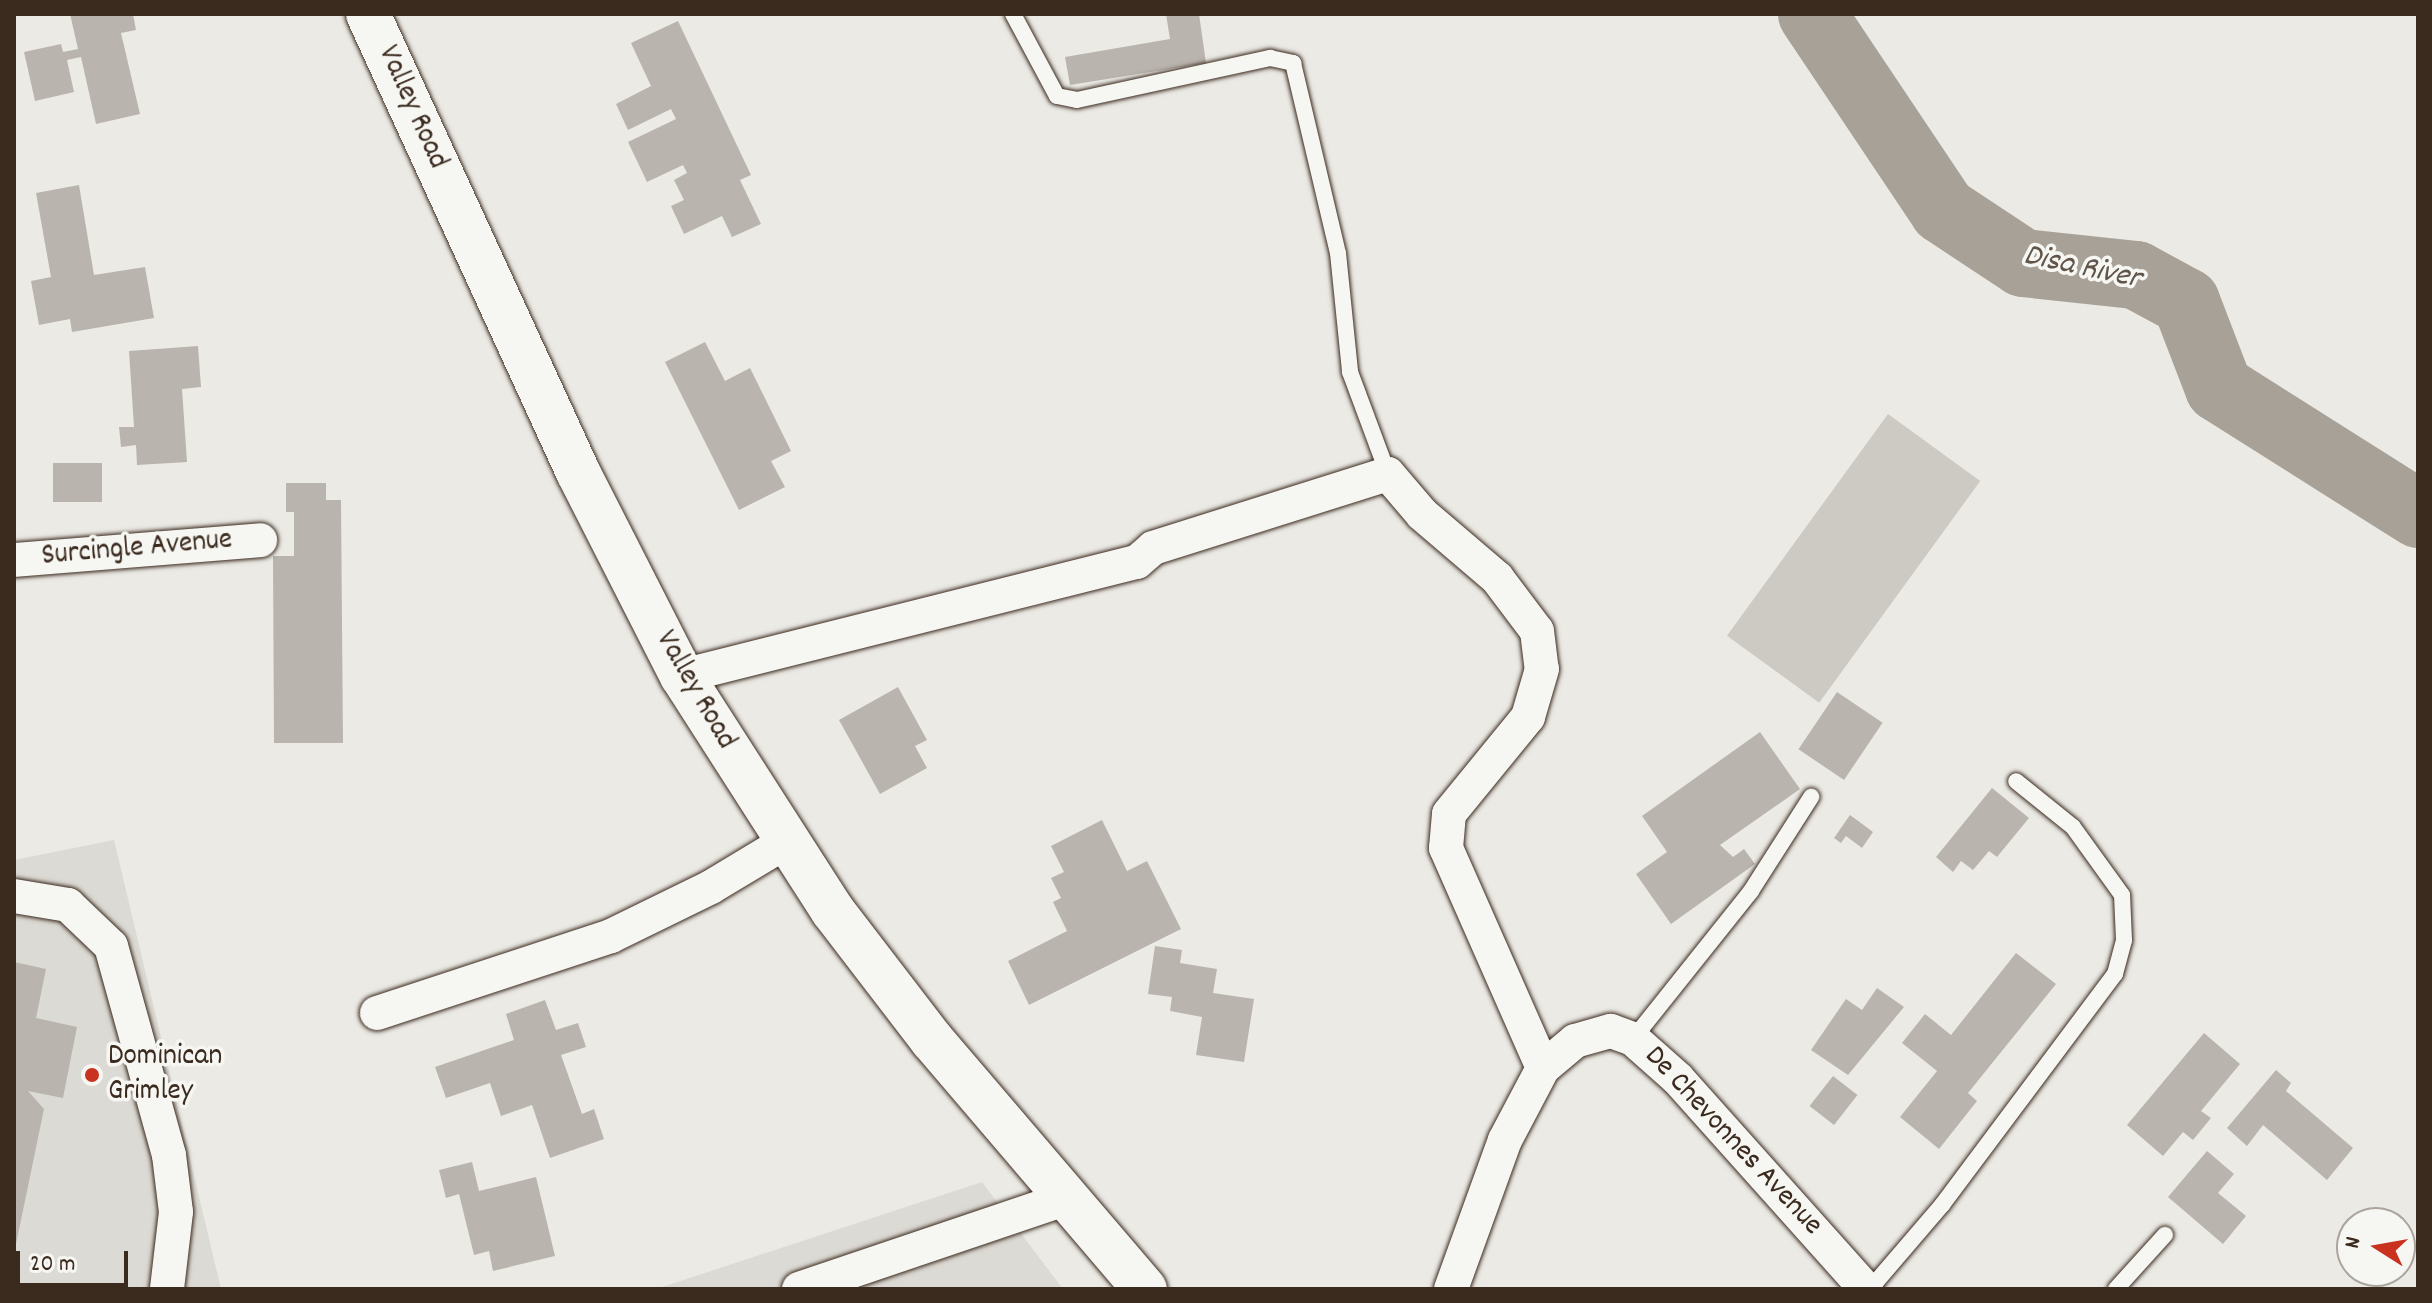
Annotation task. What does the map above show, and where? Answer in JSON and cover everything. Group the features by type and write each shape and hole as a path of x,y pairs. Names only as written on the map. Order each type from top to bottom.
{"street":[{"name":"Valley Road","path":"368,14 578,472 682,676 786,842 932,1040 1145,1289"},
{"path":"682,676 1137,562 1153,548 1388,474 1422,514 1497,578 1537,631 1542,669 1528,717 1449,814 1446,848 1543,1068"},
{"name":"Surcingle Avenue","path":"14,560 260,540"},
{"path":"377,1013 611,936 711,887 786,842"},
{"path":"14,896 68,905 111,946 169,1155 176,1212 167,1289"},
{"name":"De Chevonnes Avenue","path":"1451,1289 1505,1140 1543,1068 1588,1035 1611,1031 1633,1039 1678,1079 1868,1289"},
{"path":"799,1289 1068,1198"}],"lane":[{"path":"1013,14 1057,96 1077,100 1270,58 1293,63 1338,253 1350,372 1388,474"},
{"path":"1868,1289 2014,1113 2115,974 2124,940 2122,895 2073,827 2016,781"},
{"path":"1633,1039 1751,891 1811,797"},
{"path":"2116,1289 2165,1235"}],"shaded area":[{"path":"1888,414 1980,481 1819,703 1727,636"},
{"name":"Dominican Grimley","path":"114,840 221,1289 14,1289 14,860"},
{"path":"982,1182 1063,1289 656,1289"}],"building":[{"path":"70,14 133,14 136,30 121,33 140,114 96,124 81,57 67,60 74,92 35,101 24,52 61,44 63,52 78,49"},
{"path":"1166,14 1199,14 1206,63 1070,85 1065,57 1170,39"},
{"path":"678,21 751,175 740,180 761,224 732,237 722,216 684,234 671,206 684,200 674,180 687,173 683,165 647,182 628,142 676,119 671,109 628,130 616,104 651,86 631,43"},
{"path":"79,185 94,275 145,267 154,318 72,332 70,319 39,325 31,281 51,277 36,193"},
{"path":"705,342 725,381 750,368 791,451 771,461 785,487 739,510 665,362"},
{"path":"198,346 201,387 182,389 187,462 137,465 136,445 121,447 119,427 134,427 129,351"},
{"path":"53,463 102,463 102,502 53,502"},
{"path":"286,483 326,483 326,500 341,500 343,743 274,743 273,556 294,556 294,512 286,512"},
{"path":"898,687 927,740 915,746 927,768 880,794 839,720"},
{"path":"1837,692 1883,723 1844,780 1798,749"},
{"path":"1760,732 1800,789 1720,845 1733,857 1744,849 1755,864 1671,924 1636,874 1667,852 1642,816"},
{"path":"1992,788 2029,818 1997,857 1989,851 1973,870 1961,861 1953,872 1936,857"},
{"path":"1850,815 1873,832 1862,848 1846,836 1841,843 1834,838"},
{"path":"1102,820 1127,871 1147,861 1181,929 1029,1005 1008,961 1067,931 1053,902 1061,898 1051,878 1064,872 1051,846"},
{"path":"1155,946 1182,950 1180,963 1217,969 1213,993 1254,999 1244,1062 1196,1055 1202,1017 1170,1011 1172,997 1148,994"},
{"path":"2016,953 2056,984 1968,1093 1977,1101 1939,1149 1900,1117 1937,1071 1902,1043 1925,1014 1951,1035"},
{"path":"14,962 46,969 36,1018 77,1027 63,1098 28,1091 44,1109 15,1249"},
{"path":"1877,988 1904,1007 1848,1075 1811,1050 1846,999 1862,1010"},
{"path":"545,1000 556,1030 578,1023 586,1047 561,1055 582,1114 594,1109 604,1139 550,1158 532,1105 501,1116 490,1083 446,1098 435,1067 514,1040 506,1014"},
{"path":"2204,1033 2240,1064 2201,1111 2211,1118 2193,1140 2183,1132 2163,1156 2127,1125"},
{"path":"2276,1070 2291,1083 2286,1091 2353,1148 2327,1180 2263,1125 2247,1146 2227,1128"},
{"path":"1833,1076 1857,1095 1834,1125 1810,1106"},
{"path":"2207,1151 2234,1174 2218,1193 2246,1216 2223,1244 2168,1197"},
{"path":"472,1162 479,1191 536,1177 555,1256 493,1271 489,1251 474,1255 459,1194 446,1198 439,1170"}],"waterway":[{"name":"Disa River","path":"1812,14 1943,210 2023,263 2136,275 2186,302 2219,388 2418,514"}],"place":[{"name":"Dominican Grimley","path":"92,1075"}]}
